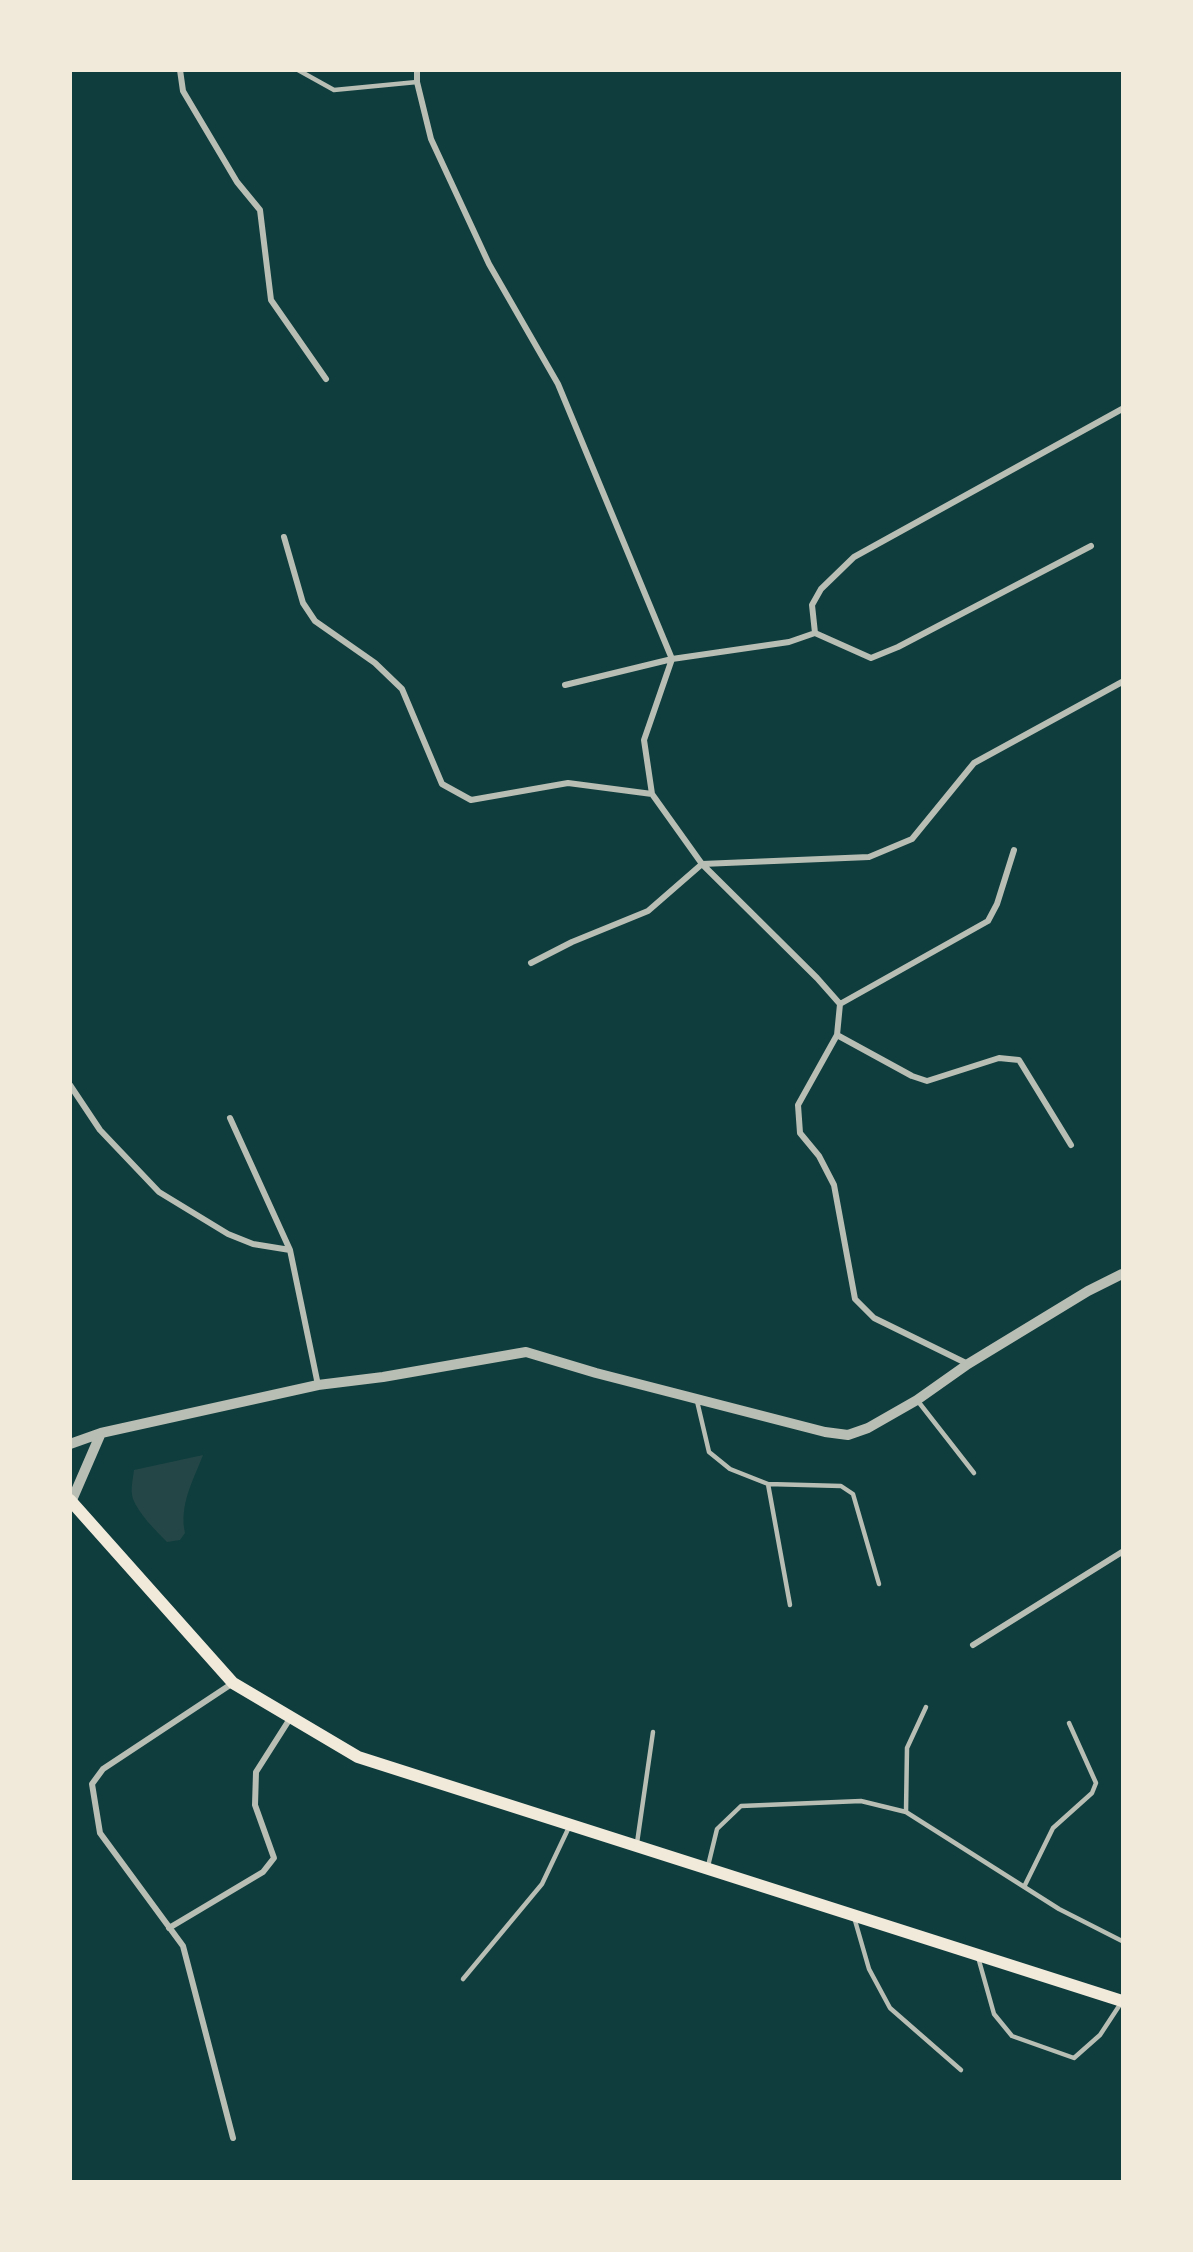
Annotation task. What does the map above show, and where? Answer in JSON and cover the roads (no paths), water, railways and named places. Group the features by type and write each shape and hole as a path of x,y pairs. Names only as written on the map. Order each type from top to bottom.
{"main road":[{"path":"71,1500 233,1683 358,1757 1122,2001"}],"street":[{"path":"180,70 183,91 237,182 260,210 271,300 326,378"},
{"path":"417,70 417,82 431,139 489,264 558,384 672,659 644,740 652,794 702,864 817,978 840,1004 837,1035 798,1105 800,1133 819,1156 834,1185 855,1299 874,1318 968,1364"},
{"path":"815,633 812,604 821,589 854,557 1122,410"},
{"path":"284,537 303,603 315,621 375,663 402,689 442,784 471,800 568,783 652,794"},
{"path":"565,685 672,659 789,642 815,633 871,658 898,647 1091,546"},
{"path":"531,963 572,942 648,911 702,864 869,857 912,839 974,764 1122,682"},
{"path":"840,1004 988,921 997,904 1014,850"},
{"path":"837,1035 912,1076 927,1081 999,1058 1019,1060 1071,1145"},
{"path":"70,1085 100,1130 159,1192 228,1233 254,1244 290,1250"},
{"path":"230,1118 290,1250 318,1385"},
{"path":"70,1444 101,1433 318,1385 382,1377 526,1352 596,1373 825,1432 848,1435 868,1428 917,1401 968,1364 1088,1291 1122,1274"},
{"path":"71,1500 101,1433"},
{"path":"973,1645 1122,1552"},
{"path":"233,1683 103,1769 92,1784 100,1833 183,1946 233,2138"},
{"path":"169,1928 263,1872 274,1858 255,1805 256,1772 291,1717"}],"lane":[{"path":"298,70 334,90 417,82"},
{"path":"696,1398 709,1452 730,1470 768,1484 841,1486 854,1494 879,1584"},
{"path":"917,1401 974,1473"},
{"path":"768,1484 790,1605"},
{"path":"906,1812 907,1748 926,1707"},
{"path":"1024,1887 1053,1828 1092,1793 1096,1783 1069,1723"},
{"path":"636,1846 653,1732"},
{"path":"707,1869 717,1829 741,1806 861,1800 906,1812 1059,1909 1122,1941"},
{"path":"462,1979 542,1884 570,1825"},
{"path":"854,1916 869,1969 890,2008 961,2070"},
{"path":"977,1955 994,2013 1012,2036 1074,2058 1100,2035 1122,2001"}]}
